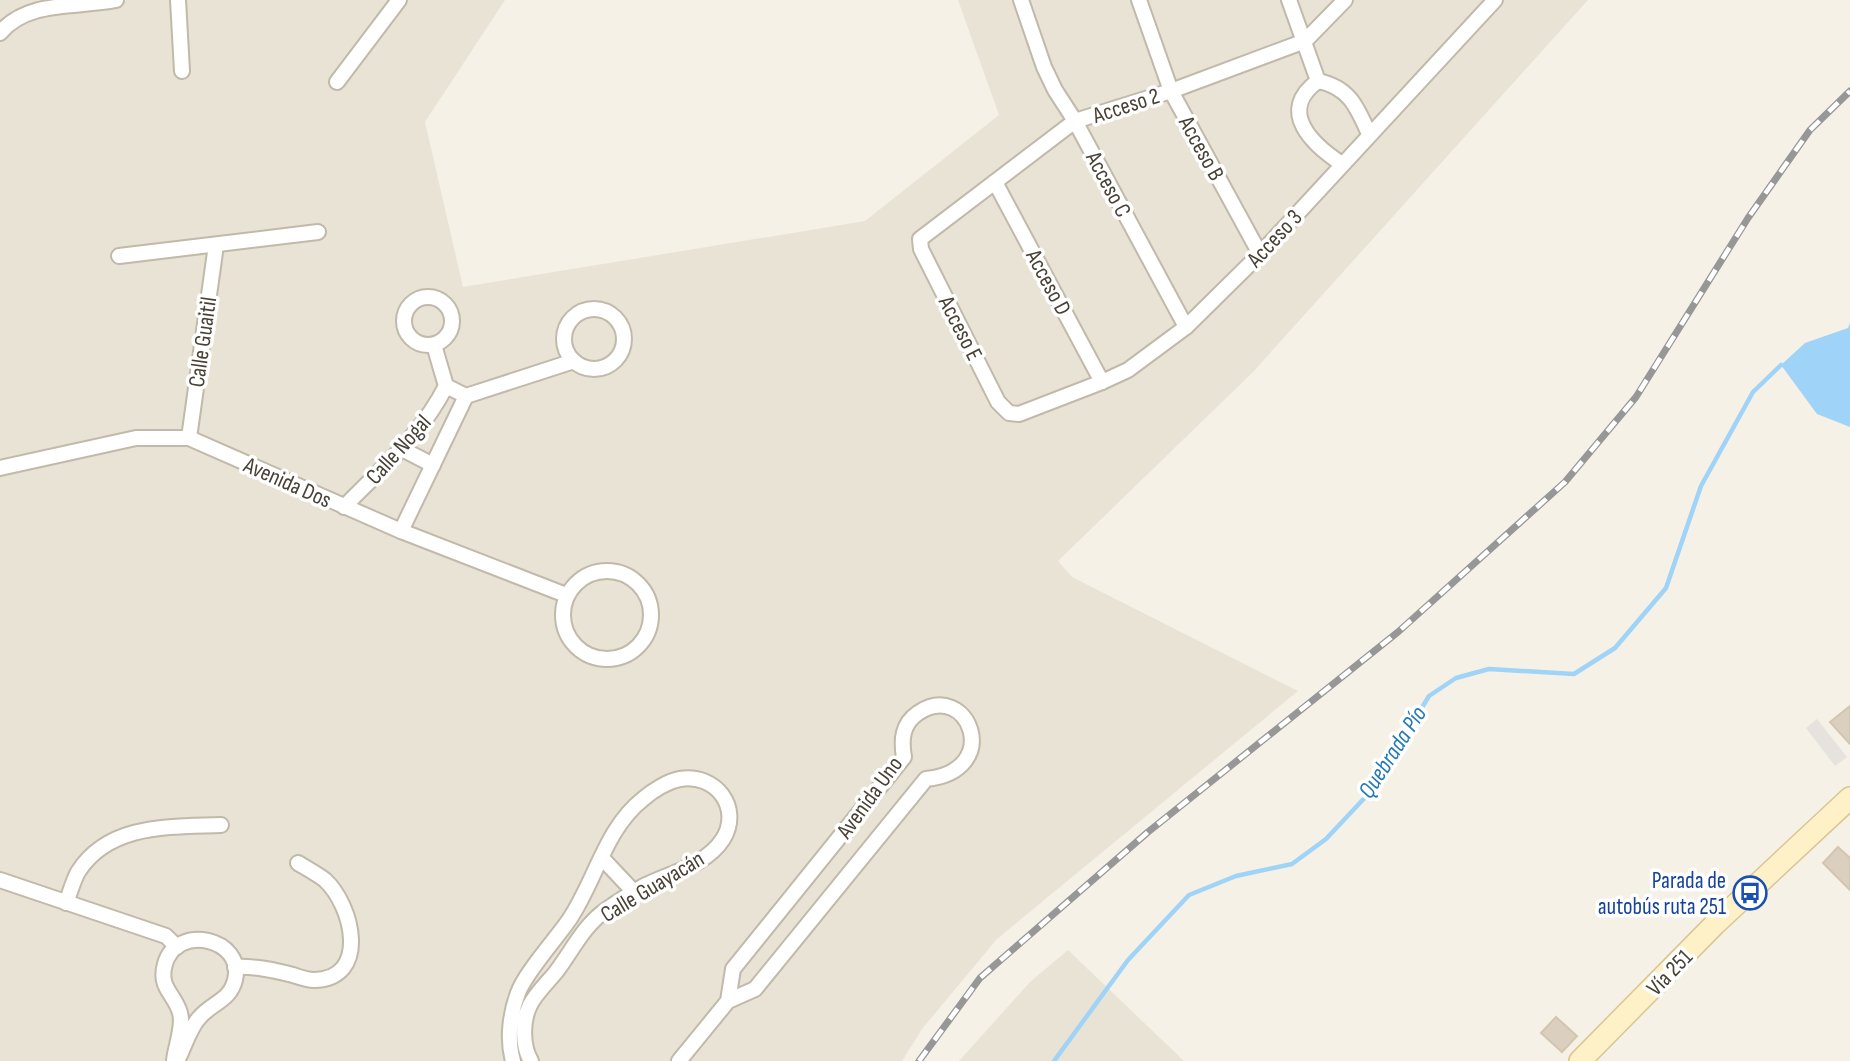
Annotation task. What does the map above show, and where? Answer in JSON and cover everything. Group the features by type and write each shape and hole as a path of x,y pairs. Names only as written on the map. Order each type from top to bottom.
{"main road":[{"name":"Vía 251","path":"1580,1061 1715,924 1848,805"}],"street":[{"path":"0,33 25,10 48,4 116,0"},
{"path":"178,0 181,71"},
{"path":"337,82 399,0"},
{"name":"Acceso C","path":"1021,0 1044,67 1055,90 1075,121 1186,327"},
{"name":"Acceso B","path":"1139,0 1171,91 1260,254"},
{"path":"1289,0 1318,81"},
{"name":"Acceso 2","path":"920,239 1075,121 1171,91 1305,41 1345,0"},
{"name":"Acceso 3","path":"1009,413 1019,414 1128,370 1186,327 1260,254 1495,0"},
{"path":"1342,164 1314,143 1305,132 1299,118 1302,100 1309,88 1318,81 1334,84 1346,93 1362,117 1369,134"},
{"name":"Acceso D","path":"995,182 1102,382"},
{"path":"119,256 318,232"},
{"name":"Acceso E","path":"920,239 921,249 998,402 1009,413"},
{"name":"Calle Guaitil","path":"188,438 216,245"},
{"path":"587,310 598,310 615,318 621,326 624,345 612,363 593,369 582,367 574,361 565,344 566,329 570,321 587,310"},
{"path":"434,345 446,386 466,396 574,361"},
{"name":"Calle Nogal","path":"344,507 402,449 436,406 446,386"},
{"name":"Calle Nogal","path":"401,531 466,396"},
{"name":"Avenida Dos","path":"0,468 136,438 188,438 401,531 566,595"},
{"path":"402,449 433,465"},
{"path":"611,570 626,574 641,585 649,599 652,614 649,630 632,652 617,659 601,659 585,654 573,645 565,631 562,610 566,595 576,582 596,571 611,570"},
{"name":"Avenida Uno","path":"678,1061 727,1001 755,989 926,779 945,777 960,767 970,754 972,739 971,727 963,716 939,705 928,707 914,715 905,726 902,743 904,757 733,970 727,1001"},
{"name":"Calle Guayacán","path":"513,1061 510,1050 511,1022 518,991 571,918 610,839 629,810 650,793 679,779 702,779 717,787 727,800 729,823 722,841 701,859 634,892 590,923 558,970 530,1004 524,1024 527,1055 531,1061"},
{"path":"66,902 79,872 100,850 127,834 150,829 221,825"},
{"path":"602,858 634,892"},
{"path":"235,967 254,966 313,981 331,977 346,964 353,944 350,923 326,881 298,863"},
{"path":"0,880 166,936 177,947"},
{"path":"194,939 216,942 224,948 235,967 235,980 224,1000 197,1020 175,1061 180,1012 166,990 163,977 165,962 177,947 194,939"},
{"path":"542,957 558,970"}],"shaded area":[{"path":"0,0 505,0 425,122 463,287 865,221 999,115 958,0 1588,0 1253,372 1058,561 1072,577 1298,691 997,939 922,1029 902,1061 0,1061"},
{"path":"1817,719 1847,757 1835,766 1806,728"},
{"path":"1068,950 1184,1061 959,1061 1030,982"}],"water":[{"path":"1850,323 1850,427 1817,414 1781,365 1805,343 1848,328"}],"building":[{"path":"1850,706 1850,744 1830,722"},
{"path":"1838,847 1850,858 1850,890 1823,863"},
{"path":"1556,1017 1577,1036 1562,1052 1541,1033"}],"waterway":[{"name":"Quebrada Pío","path":"1054,1061 1128,960 1189,895 1236,876 1292,864 1326,839 1372,790 1429,696 1456,678 1489,669 1574,674 1615,648 1666,588 1701,486 1753,392 1781,365"}],"railway":[{"path":"919,1061 980,978 1148,832 1398,632 1565,482 1636,397 1748,218 1810,130 1850,91"}],"place":[{"name":"Parada de autobús ruta 251","path":"1750,893"}]}
